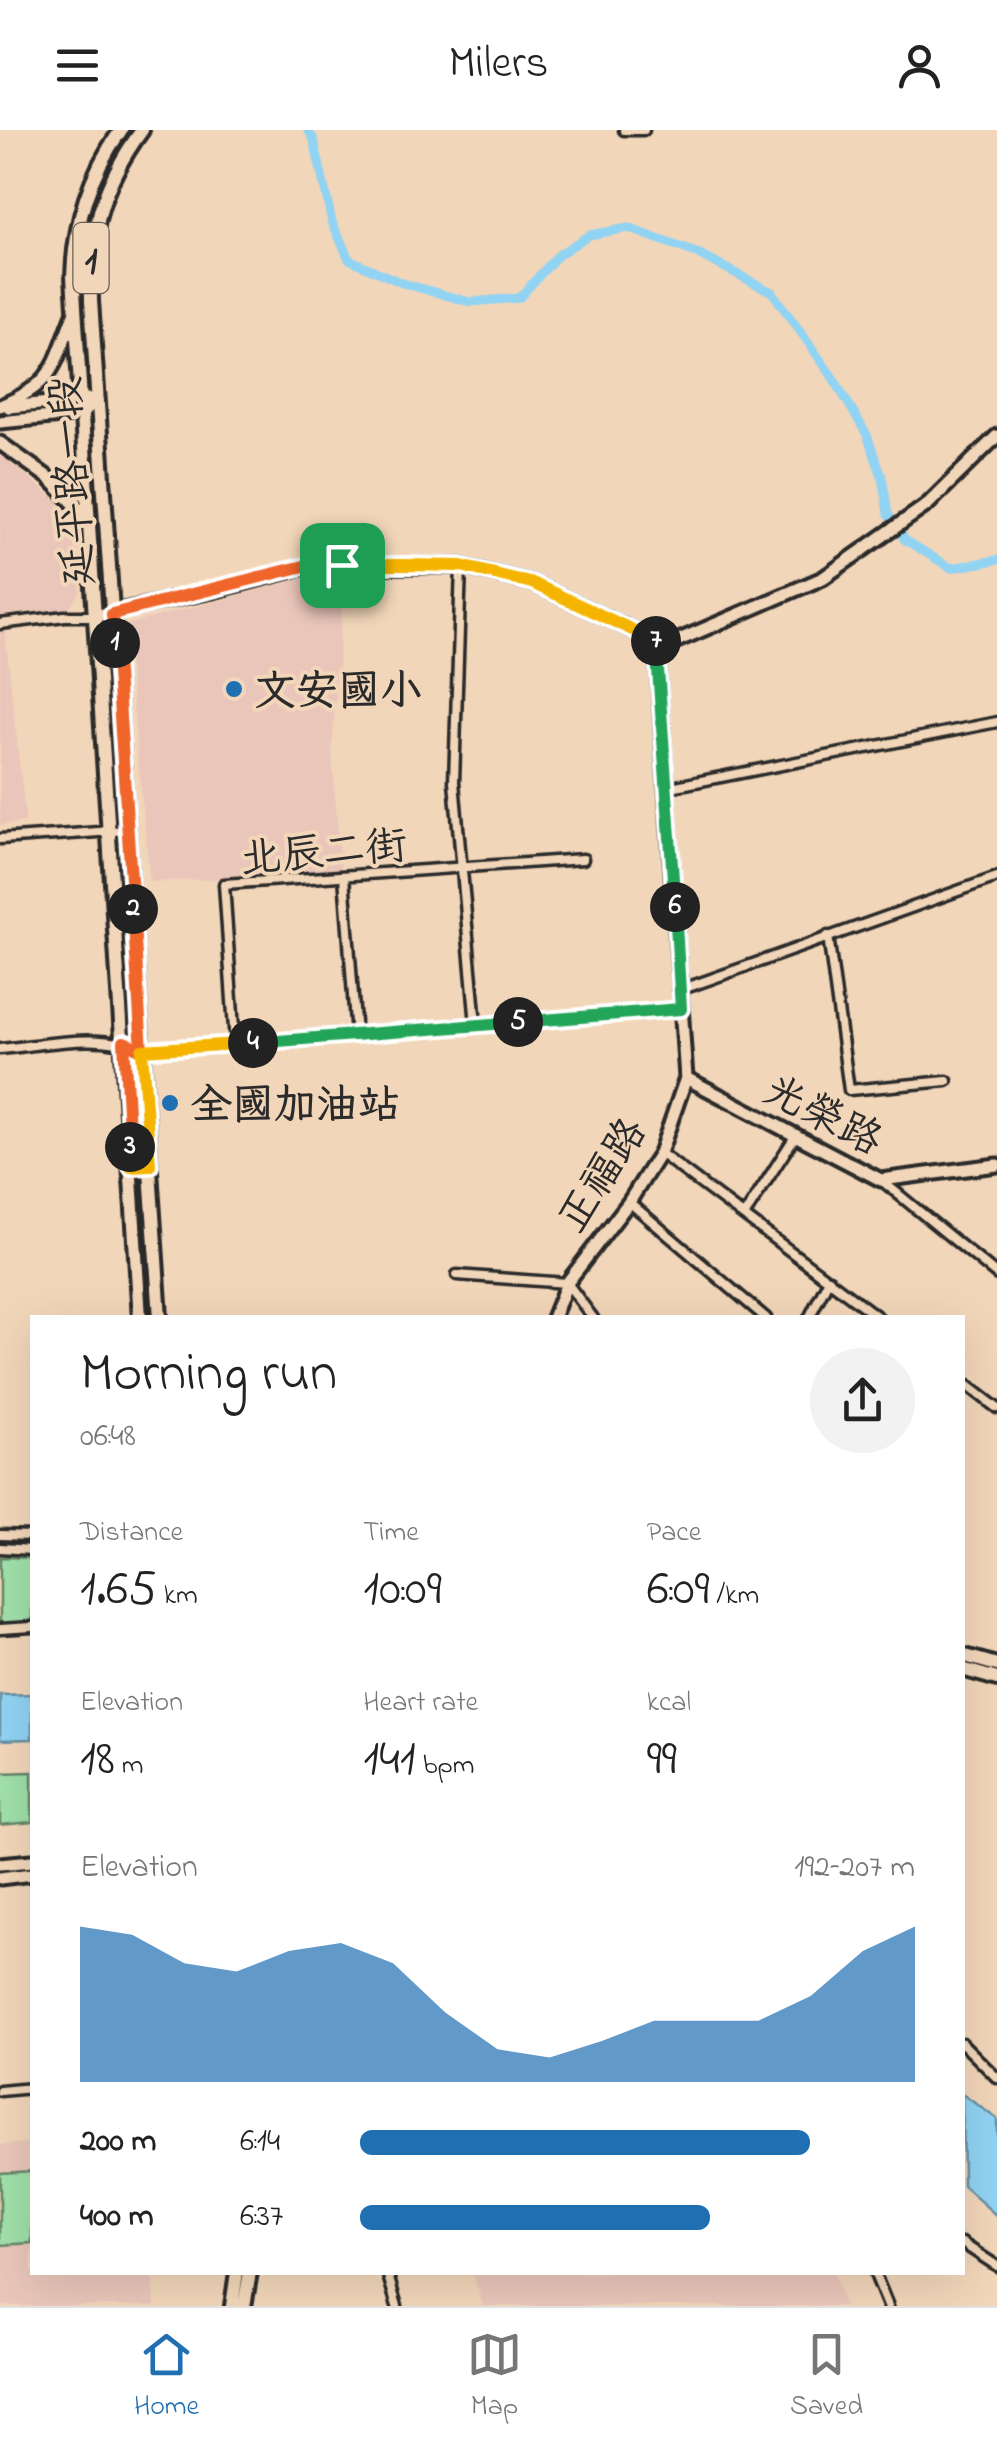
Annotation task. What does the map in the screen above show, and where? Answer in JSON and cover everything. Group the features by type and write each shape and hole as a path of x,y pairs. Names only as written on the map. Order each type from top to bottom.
{"main road":[{"name":"延平路一段","path":"121,130 101,158 83,206 74,248 74,314 140,1315"},
{"name":"延平路一段","path":"142,130 110,180 99,210 91,264 160,1315"},
{"path":"83,206 99,210"},
{"path":"131,1167 150,1166"},
{"path":"137,1281 158,1279"},
{"path":"965,1656 997,1665"},
{"path":"965,1669 997,1679"},
{"path":"232,2306 237,2275"},
{"path":"244,2306 249,2275"}],"street":[{"path":"624,130 644,130"},
{"path":"0,407 38,388 49,375 74,314"},
{"path":"0,422 81,406 98,398"},
{"path":"0,407 81,406"},
{"path":"0,624 112,614 304,566 461,566 532,583 656,641 672,643 823,578 952,484 997,436"},
{"path":"0,443 37,468 88,518"},
{"path":"461,566 454,782 476,1025"},
{"name":"正福路","path":"554,1315 568,1283 629,1202 660,1153 686,1078 656,641"},
{"path":"666,788 997,722"},
{"path":"0,840 127,830"},
{"name":"北辰二街","path":"235,1044 224,884 583,859"},
{"path":"344,876 356,1036"},
{"path":"680,990 997,878"},
{"path":"828,936 848,1090 948,1081"},
{"path":"0,1049 124,1042 142,1050 681,1009"},
{"name":"光榮路","path":"686,1078 881,1180 997,1165"},
{"path":"744,1216 796,1136"},
{"path":"660,1153 875,1315"},
{"path":"881,1180 997,1275"},
{"path":"629,1202 762,1315"},
{"path":"457,1274 568,1283 591,1315"},
{"path":"810,1315 829,1280"},
{"path":"965,1383 997,1408"},
{"path":"0,1534 30,1536"},
{"path":"0,1548 30,1550"},
{"path":"0,1629 30,1627"},
{"path":"0,1864 30,1861"},
{"path":"0,1878 30,1874"},
{"path":"965,2046 997,2078"},
{"path":"0,2091 30,2088"},
{"path":"965,2245 997,2266"},
{"path":"388,2275 397,2306"},
{"path":"875,2275 888,2306"}],"shaded area":[{"path":"0,454 74,515 79,525 80,593 69,608 3,615 26,822 0,825"},
{"name":"文安國小","path":"300,579 344,579 332,753 341,874 150,882 125,625"},
{"path":"30,2143 30,2275 152,2275 155,2306 0,2306 0,2145"},
{"path":"474,2275 835,2275 844,2306 483,2306"}],"green space":[{"path":"0,1557 30,1558 30,1623 0,1625"},
{"path":"30,1772 30,1822 0,1825 0,1773"},
{"path":"30,2171 30,2243 0,2245 0,2173"}],"water":[{"path":"30,1694 30,1739 0,1740 0,1695"},
{"path":"965,2096 997,2119 997,2216 965,2188"}],"waterway":[{"path":"308,130 314,140 332,222 349,259 402,283 470,302 519,298 558,255 589,235 628,228 696,253 772,292 832,376 867,435 882,476 888,514 905,540 951,568 997,560"}],"place":[{"name":"文安國小","path":"234,689"},
{"name":"全國加油站","path":"170,1103"}],"route":[{"path":"342,565 304,566 112,614 142,1050 124,1042 131,1167 150,1166 142,1050 681,1009 656,641 532,583 489,570 461,566 342,565"}]}
